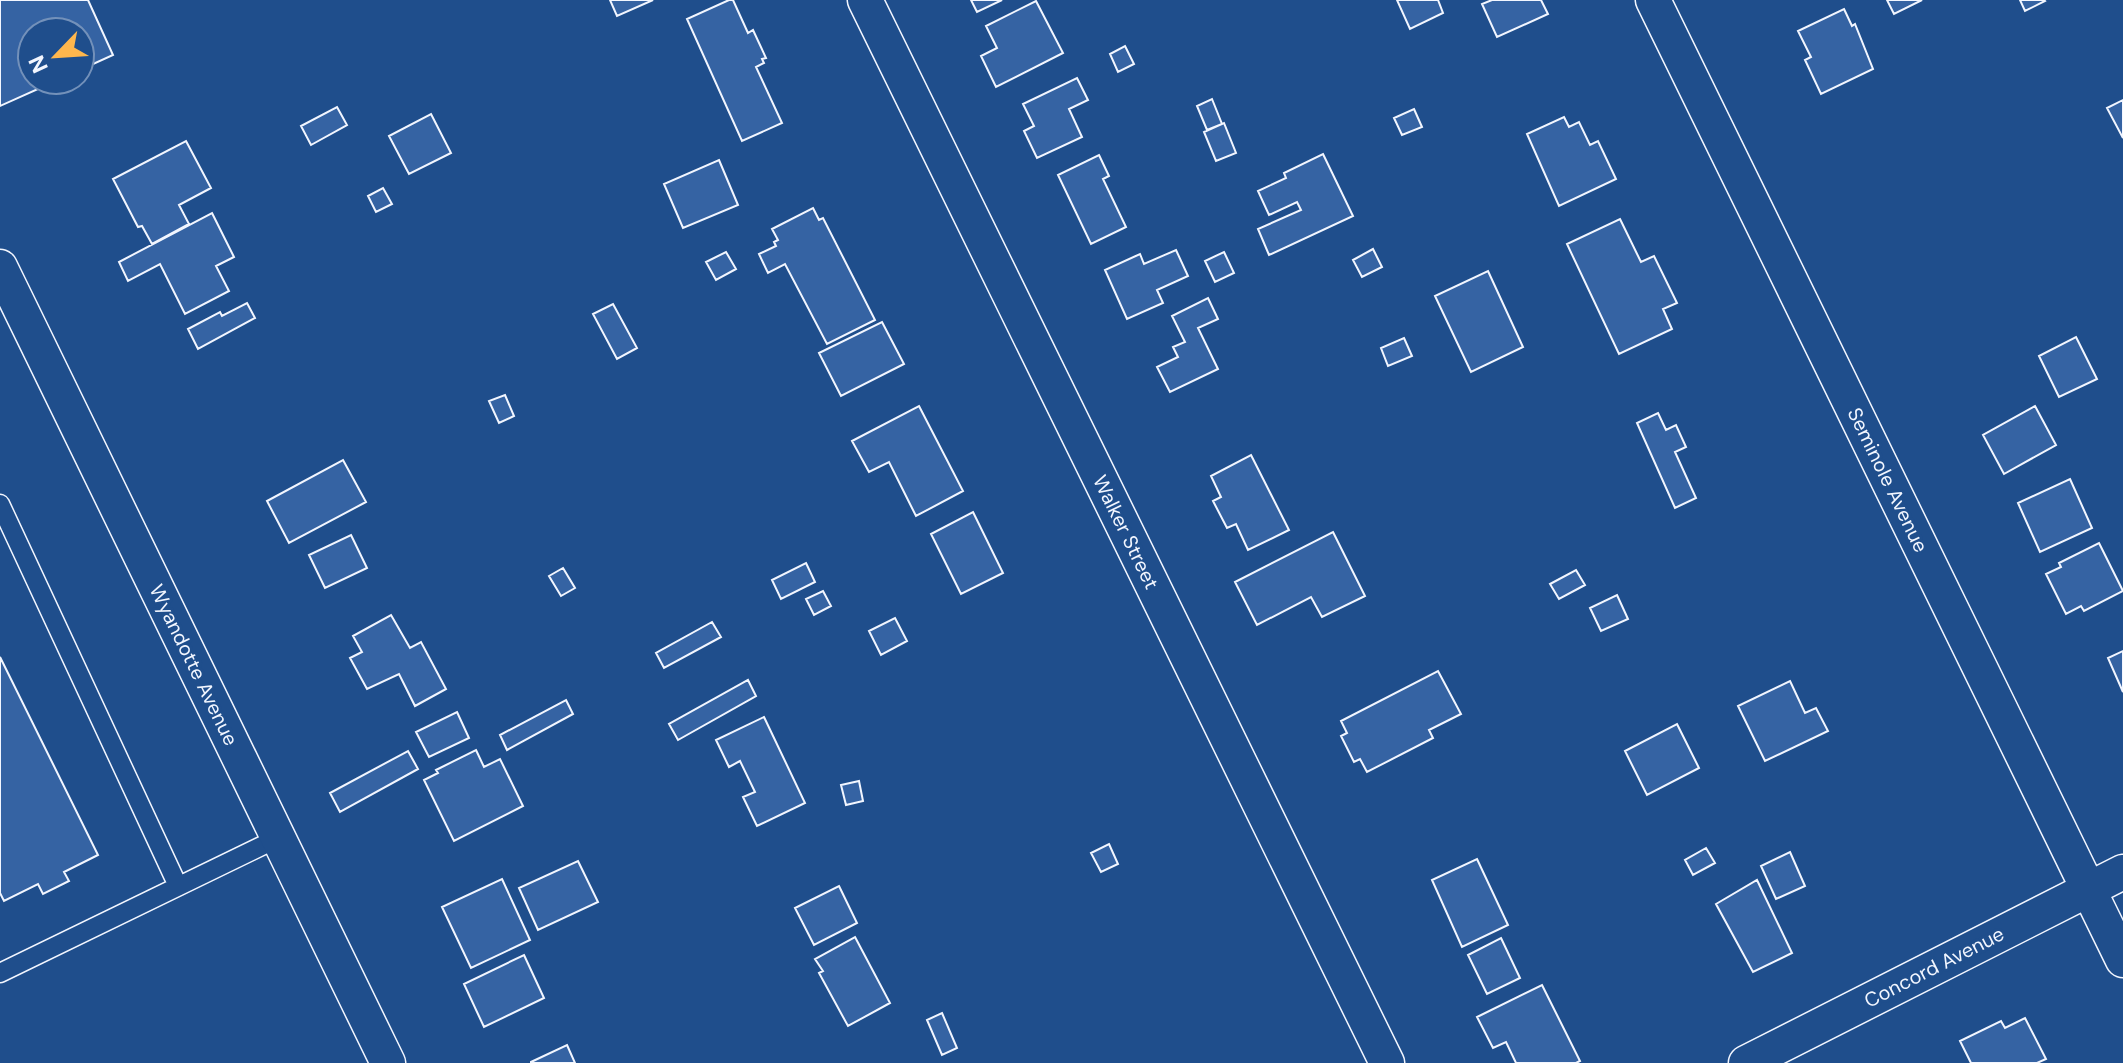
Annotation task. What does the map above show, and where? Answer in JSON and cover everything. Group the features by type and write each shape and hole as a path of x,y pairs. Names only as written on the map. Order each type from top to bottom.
{"street":[{"name":"Walker Street","path":"865,0 1387,1063"},
{"name":"Seminole Avenue","path":"1653,0 2123,960"},
{"name":"Wyandotte Avenue","path":"0,267 388,1063"},
{"name":"Concord Avenue","path":"1746,1063 2123,872"}],"lane":[{"path":"0,504 178,886"},
{"path":"0,973 278,838"}],"building":[{"path":"0,0 88,0 95,16 16,16 16,96 22,96 0,106"},
{"path":"610,0 653,0 617,16"},
{"path":"733,0 748,33 753,30 766,58 756,67 782,123 742,141 687,19"},
{"path":"971,0 1002,0 977,12"},
{"path":"1397,0 1438,0 1443,13 1410,29"},
{"path":"1492,0 1541,0 1548,14 1497,37 1482,4"},
{"path":"1887,0 1922,0 1894,14"},
{"path":"2020,0 2044,0 2045,1 2025,11"},
{"path":"1036,1 1063,53 996,87 981,56 997,48 986,26"},
{"path":"1844,9 1852,26 1855,24 1873,69 1821,94 1805,60 1811,57 1798,31"},
{"path":"96,18 113,55 96,63"},
{"path":"1125,46 1134,64 1118,72 1110,54"},
{"path":"1077,78 1088,100 1069,109 1082,137 1037,158 1024,131 1034,126 1023,104"},
{"path":"1212,99 1222,124 1207,130 1197,106"},
{"path":"2123,100 2123,138 2107,108"},
{"path":"337,107 347,125 311,145 301,126"},
{"path":"1414,109 1422,127 1402,135 1394,118"},
{"path":"431,114 451,153 409,174 389,136"},
{"path":"1564,117 1569,127 1579,122 1590,145 1598,141 1616,179 1559,206 1527,134"},
{"path":"1224,123 1236,153 1216,161 1204,132"},
{"path":"186,141 211,188 179,205 189,224 152,244 142,226 138,227 113,179"},
{"path":"1323,154 1353,216 1269,255 1258,229 1301,210 1297,202 1269,215 1258,191 1286,178 1284,173"},
{"path":"1099,155 1109,176 1103,179 1126,227 1091,244 1058,175"},
{"path":"719,160 738,205 683,228 664,184"},
{"path":"383,188 392,204 376,212 368,196"},
{"path":"813,208 819,220 823,218 875,320 827,344 785,264 768,273 759,254 776,246 774,242 778,240 772,229"},
{"path":"212,213 234,257 216,266 229,291 185,314 160,264 128,281 119,262"},
{"path":"1620,219 1641,262 1654,256 1677,303 1663,309 1672,329 1619,354 1567,244"},
{"path":"1373,249 1382,267 1362,277 1353,260"},
{"path":"1176,250 1188,276 1157,290 1163,303 1127,319 1105,270 1140,254 1144,264"},
{"path":"726,252 736,269 716,280 706,262"},
{"path":"1224,252 1234,273 1215,282 1205,261"},
{"path":"1488,271 1523,347 1471,372 1435,296"},
{"path":"1208,298 1218,319 1198,328 1218,369 1170,392 1157,367 1178,357 1173,347 1185,342 1172,316"},
{"path":"247,303 255,318 198,349 188,329 220,312 222,316"},
{"path":"613,304 637,348 617,359 593,314"},
{"path":"882,322 904,364 841,396 819,353"},
{"path":"2076,337 2097,379 2059,397 2039,356"},
{"path":"1404,338 1412,356 1388,366 1381,348"},
{"path":"505,395 514,416 499,423 489,401"},
{"path":"919,406 963,491 916,516 889,462 869,472 852,441"},
{"path":"2035,406 2056,445 2004,474 1983,435"},
{"path":"1658,413 1666,430 1676,425 1686,447 1675,452 1696,498 1675,508 1637,423"},
{"path":"1251,455 1289,530 1248,550 1236,524 1227,528 1213,501 1221,497 1211,476"},
{"path":"343,460 366,502 289,543 267,501"},
{"path":"2070,479 2092,528 2040,552 2018,503"},
{"path":"973,512 1003,573 961,594 931,534"},
{"path":"1333,532 1365,596 1322,617 1311,597 1257,625 1235,582"},
{"path":"351,535 367,568 325,588 309,555"},
{"path":"2099,543 2123,591 2084,611 2081,606 2066,614 2046,574 2061,567 2059,563"},
{"path":"806,563 815,582 781,599 772,580"},
{"path":"563,568 575,588 561,596 549,576"},
{"path":"1576,570 1585,585 1559,599 1550,584"},
{"path":"823,591 831,606 814,615 806,599"},
{"path":"1617,595 1628,619 1601,631 1590,608"},
{"path":"391,615 410,648 421,642 446,689 415,706 399,674 367,689 350,658 362,652 353,636"},
{"path":"895,618 907,641 881,655 869,631"},
{"path":"712,622 721,637 664,668 656,653"},
{"path":"2123,651 2123,692 2108,658"},
{"path":"0,657 98,855 64,872 69,881 43,894 38,884 4,901 0,893"},
{"path":"1438,671 1461,714 1429,730 1433,738 1367,772 1360,759 1354,762 1341,736 1347,733 1341,721"},
{"path":"748,680 756,696 678,740 669,724"},
{"path":"1790,681 1805,713 1816,708 1828,731 1765,761 1738,706"},
{"path":"566,700 573,714 507,750 500,735"},
{"path":"457,712 469,738 429,757 416,732"},
{"path":"764,717 805,803 757,826 743,797 755,792 740,761 729,767 716,740"},
{"path":"1677,724 1699,768 1647,795 1625,751"},
{"path":"476,750 484,767 500,759 523,806 454,841 424,780 438,773 436,770"},
{"path":"408,751 418,769 340,812 330,793"},
{"path":"859,781 863,801 846,805 841,785"},
{"path":"1109,844 1118,864 1101,872 1091,853"},
{"path":"1706,848 1715,863 1693,875 1685,860"},
{"path":"1790,852 1805,886 1776,899 1761,866"},
{"path":"1477,859 1508,925 1462,947 1432,880"},
{"path":"578,861 598,902 538,930 519,888"},
{"path":"502,879 530,940 471,968 442,907"},
{"path":"1757,880 1792,953 1753,972 1716,904"},
{"path":"839,886 857,923 814,945 795,908"},
{"path":"855,937 890,1003 848,1026 819,973 823,971 815,959"},
{"path":"1501,938 1520,978 1487,994 1468,955"},
{"path":"524,955 544,998 484,1027 464,984"},
{"path":"1542,985 1580,1061 1576,1063 1516,1063 1506,1042 1493,1048 1477,1017"},
{"path":"942,1013 957,1048 942,1055 927,1020"},
{"path":"2025,1018 2046,1059 2037,1063 1971,1063 1960,1041 2001,1021 2005,1028"},
{"path":"567,1045 575,1063 531,1063 531,1062"}]}
